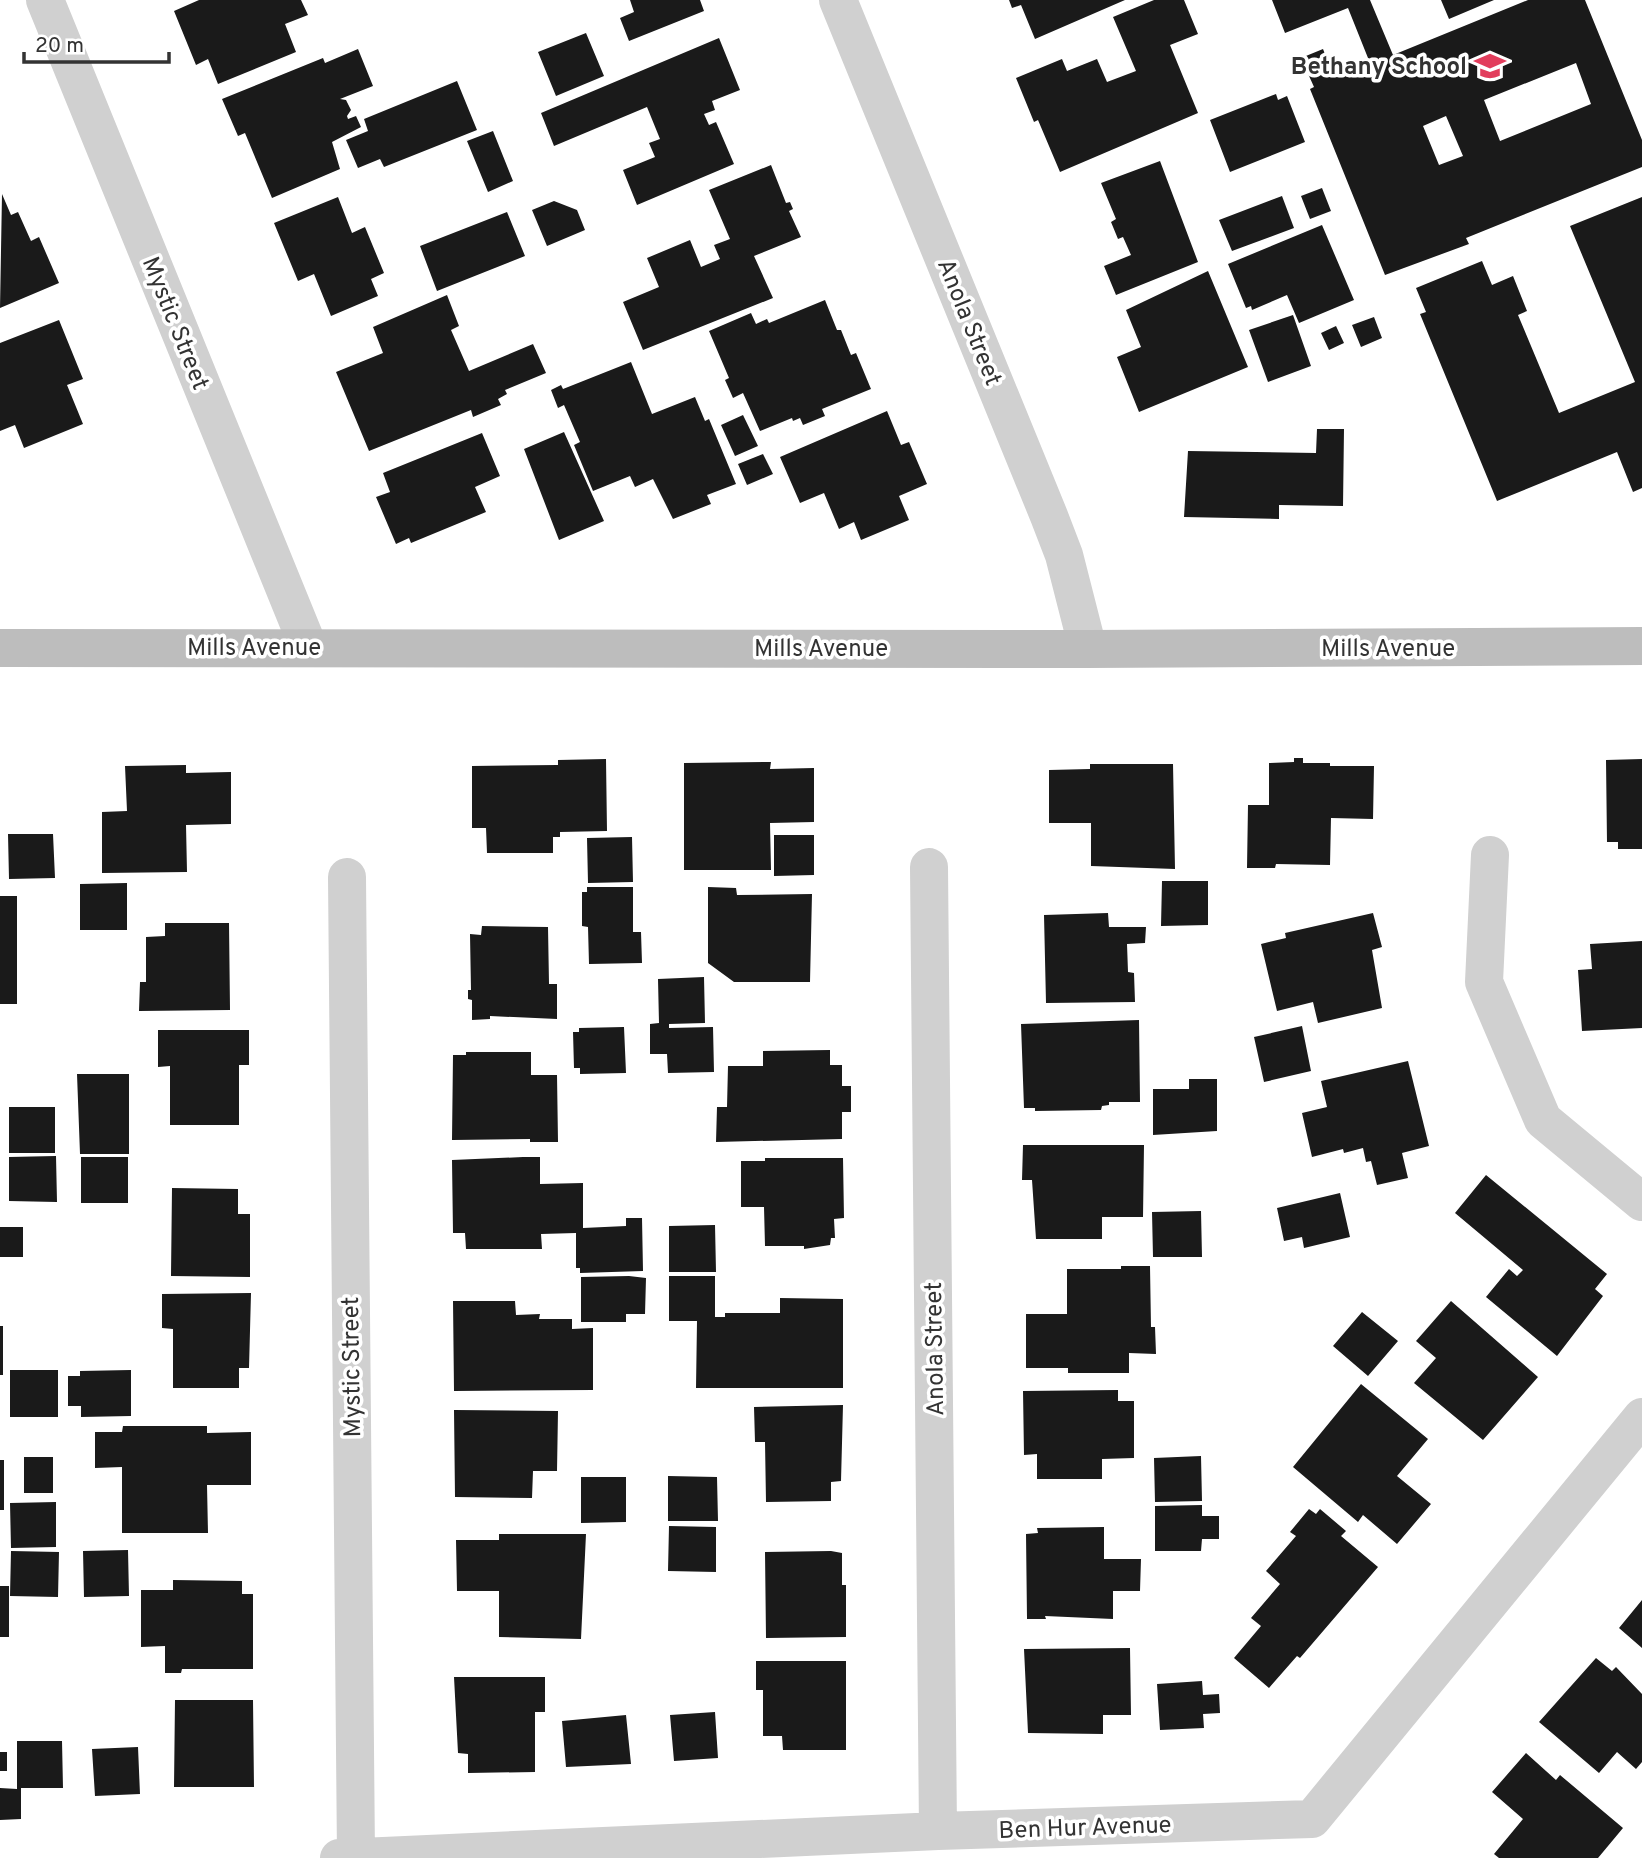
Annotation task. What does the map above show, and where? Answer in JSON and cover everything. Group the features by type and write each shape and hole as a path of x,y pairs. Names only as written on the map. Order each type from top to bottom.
{"main road":[{"name":"Mills Avenue","path":"0,648 308,646 1088,649 1642,646"}],"street":[{"name":"Mystic Street","path":"44,0 308,646"},
{"name":"Anola Street","path":"838,0 1053,526 1064,555 1088,649"},
{"path":"1490,855 1484,982 1543,1120 1642,1202"},
{"name":"Anola Street","path":"929,867 939,1831"},
{"name":"Mystic Street","path":"347,877 347,1858"},
{"name":"Ben Hur Avenue","path":"347,1858 939,1831 1312,1819 1642,1418"}],"building":[{"path":"199,0 301,0 308,15 285,24 296,52 218,84 208,59 196,65 174,11"},
{"path":"630,0 700,0 704,11 629,41 620,18 634,12"},
{"path":"1009,0 1125,0 1035,39 1021,5 1012,8"},
{"path":"1154,0 1184,0 1198,34 1170,45 1198,113 1060,172 1038,120 1034,122 1016,78 1062,59 1067,71 1097,59 1107,82 1136,71 1113,17"},
{"path":"1272,0 1370,0 1393,55 1528,0 1585,0 1642,140 1642,167 1466,238 1469,244 1385,275 1310,89 1314,87 1301,58 1323,49 1334,77 1370,63 1348,8 1285,33","holes":["1576,63 1591,104 1500,141 1484,100","1446,116 1463,156 1439,165 1423,126"]},
{"path":"1441,0 1494,0 1449,19"},
{"path":"586,33 604,76 556,96 538,52"},
{"path":"719,38 740,90 712,101 715,110 704,114 709,125 716,122 734,164 637,205 623,170 655,157 649,143 660,139 647,107 554,146 541,113"},
{"path":"358,49 373,86 340,99 346,100 351,110 348,119 356,116 361,127 332,142 340,169 272,198 245,133 238,136 222,99 323,58 325,63"},
{"path":"457,81 477,130 384,167 380,159 358,168 346,140 368,131 364,119"},
{"path":"1276,94 1278,100 1287,96 1305,142 1230,172 1210,120"},
{"path":"493,131 513,181 488,192 467,141"},
{"path":"1160,161 1198,262 1116,295 1104,266 1131,255 1123,237 1118,239 1111,222 1116,219 1101,183"},
{"path":"771,165 786,203 790,202 793,209 789,211 801,237 754,256 773,298 643,350 623,302 659,287 647,258 690,240 701,267 720,259 714,245 730,239 709,190"},
{"path":"1322,188 1331,211 1310,219 1301,196"},
{"path":"2,194 11,215 18,212 31,241 39,237 59,283 0,308"},
{"path":"1282,196 1294,228 1232,251 1219,220"},
{"path":"338,197 352,233 365,227 384,273 371,279 378,296 331,316 314,274 298,281 274,223"},
{"path":"1642,197 1642,488 1633,492 1617,452 1497,501 1420,314 1426,312 1416,288 1482,261 1492,285 1513,276 1527,311 1518,315 1559,413 1635,382 1570,226"},
{"path":"554,201 577,210 585,230 547,246 532,210"},
{"path":"507,212 525,256 437,291 420,246"},
{"path":"1322,225 1354,300 1299,323 1287,295 1252,310 1251,306 1246,308 1228,264"},
{"path":"1208,271 1248,367 1139,412 1117,357 1141,347 1126,310"},
{"path":"447,295 459,326 451,330 469,371 533,344 546,373 505,390 507,394 498,399 501,405 473,417 471,410 369,451 336,372 383,353 373,327"},
{"path":"825,300 851,355 856,353 871,389 822,409 825,416 803,425 800,418 793,421 792,418 760,431 743,393 733,398 725,380 729,378 709,331 751,313 756,324 767,319 769,323"},
{"path":"1293,315 1311,366 1268,382 1249,330"},
{"path":"1374,317 1382,338 1361,347 1352,325"},
{"path":"59,320 83,379 67,385 83,424 24,448 15,425 0,431 0,343"},
{"path":"1336,326 1344,343 1329,350 1321,333"},
{"path":"631,362 652,414 695,397 705,421 709,419 736,484 707,495 711,504 673,519 653,479 635,487 630,476 593,491 574,445 580,442 564,405 558,408 551,390 561,385 563,389"},
{"path":"887,411 901,445 909,442 927,484 899,496 909,520 861,540 854,522 839,529 824,493 800,503 780,457"},
{"path":"743,415 758,446 735,456 721,425"},
{"path":"1317,429 1344,429 1343,506 1279,505 1279,519 1184,517 1188,451 1316,453"},
{"path":"564,432 604,521 559,540 524,449"},
{"path":"482,433 500,476 475,487 486,512 411,543 409,538 396,544 376,497 390,492 383,473"},
{"path":"763,454 773,474 747,485 738,464"},
{"path":"1294,758 1303,758 1303,763 1330,763 1330,766 1374,766 1373,819 1331,818 1330,865 1276,864 1275,868 1247,868 1248,805 1269,805 1269,763 1294,762"},
{"path":"606,759 607,831 560,832 560,837 553,837 553,853 487,853 486,828 472,828 472,766 558,765 558,760"},
{"path":"1642,759 1642,849 1618,849 1618,842 1607,842 1606,760"},
{"path":"771,762 770,769 814,768 814,822 770,823 771,870 684,870 684,763"},
{"path":"1090,764 1173,764 1175,869 1091,866 1091,823 1049,823 1049,770 1090,769"},
{"path":"186,765 186,773 231,772 231,824 186,825 187,872 102,873 102,812 127,811 125,766"},
{"path":"8,834 53,834 55,878 9,879"},
{"path":"774,835 814,835 814,875 774,876"},
{"path":"632,837 633,882 588,883 587,838"},
{"path":"1162,881 1208,881 1208,925 1161,926"},
{"path":"127,883 127,930 80,930 80,884"},
{"path":"587,887 633,887 633,932 641,932 642,963 589,964 588,927 582,926 582,892 587,892"},
{"path":"708,887 736,888 737,895 812,894 810,982 734,982 708,963"},
{"path":"0,896 17,896 17,1004 0,1004"},
{"path":"1108,913 1109,927 1146,927 1145,943 1127,944 1128,972 1134,973 1135,1002 1046,1003 1044,915"},
{"path":"1373,913 1382,947 1372,950 1382,1008 1318,1023 1313,1002 1277,1011 1261,944 1286,938 1285,933"},
{"path":"165,923 229,923 230,1010 139,1011 140,982 146,982 146,937 165,936"},
{"path":"482,926 548,927 549,984 557,984 557,1019 490,1016 490,1019 472,1020 472,1000 468,999 468,990 471,990 470,934 481,935"},
{"path":"1642,941 1642,1028 1582,1031 1578,970 1592,969 1590,944"},
{"path":"704,977 705,1023 669,1024 669,1028 713,1027 714,1072 668,1073 667,1054 650,1054 650,1024 659,1023 658,979"},
{"path":"1139,1020 1140,1102 1109,1102 1109,1105 1102,1106 1101,1110 1035,1111 1035,1108 1024,1108 1021,1024"},
{"path":"1302,1026 1311,1071 1264,1082 1254,1037"},
{"path":"624,1027 626,1073 580,1074 580,1068 574,1068 573,1032 579,1032 579,1028"},
{"path":"158,1030 249,1030 249,1065 239,1065 239,1125 170,1125 170,1066 158,1067"},
{"path":"830,1050 830,1065 842,1065 842,1086 851,1086 851,1112 842,1112 842,1139 716,1142 717,1107 727,1107 728,1066 763,1066 763,1051"},
{"path":"466,1052 531,1052 531,1075 557,1075 558,1142 530,1142 530,1139 452,1140 453,1055 466,1055"},
{"path":"1408,1061 1429,1146 1402,1153 1408,1178 1377,1185 1371,1161 1366,1162 1363,1148 1344,1153 1343,1149 1312,1157 1302,1113 1327,1107 1321,1081"},
{"path":"77,1074 129,1074 129,1154 80,1154"},
{"path":"1189,1079 1217,1079 1217,1131 1153,1135 1153,1089 1189,1089"},
{"path":"9,1107 55,1107 55,1153 9,1153"},
{"path":"1023,1145 1144,1145 1143,1217 1102,1217 1102,1239 1036,1239 1032,1180 1022,1180"},
{"path":"56,1156 57,1202 9,1201 9,1157"},
{"path":"81,1157 128,1157 128,1203 81,1203"},
{"path":"540,1157 540,1184 583,1183 583,1228 626,1226 626,1218 642,1218 643,1271 580,1273 580,1268 576,1268 576,1233 541,1234 542,1249 466,1249 465,1233 453,1233 452,1160"},
{"path":"765,1158 843,1158 844,1218 834,1219 835,1238 831,1238 830,1245 804,1249 804,1246 765,1246 764,1207 741,1207 741,1161 765,1161"},
{"path":"1486,1175 1607,1274 1595,1289 1603,1296 1557,1356 1486,1297 1509,1269 1517,1276 1523,1270 1455,1213"},
{"path":"172,1188 238,1189 238,1214 250,1214 250,1277 171,1276"},
{"path":"1340,1193 1350,1237 1304,1248 1302,1237 1284,1241 1277,1208"},
{"path":"1201,1211 1202,1257 1153,1257 1152,1212"},
{"path":"715,1225 716,1272 669,1272 669,1226"},
{"path":"0,1227 23,1227 23,1257 0,1257"},
{"path":"1121,1266 1150,1266 1151,1327 1155,1327 1156,1354 1129,1353 1129,1373 1068,1373 1068,1368 1026,1368 1026,1314 1067,1314 1067,1269 1121,1269"},
{"path":"669,1276 715,1276 715,1317 725,1317 725,1313 780,1313 780,1298 843,1299 843,1388 696,1388 697,1321 669,1321"},
{"path":"581,1277 646,1278 645,1314 626,1314 626,1322 581,1322"},
{"path":"251,1293 249,1368 239,1368 239,1388 173,1388 173,1329 162,1328 162,1294"},
{"path":"453,1301 515,1301 516,1315 540,1314 539,1319 572,1319 572,1329 593,1328 593,1390 454,1391"},
{"path":"1451,1301 1538,1377 1483,1440 1414,1383 1436,1358 1416,1341"},
{"path":"1362,1312 1398,1341 1368,1376 1333,1346"},
{"path":"0,1326 3,1326 3,1375 0,1375"},
{"path":"10,1370 58,1370 58,1417 10,1417"},
{"path":"131,1370 131,1416 81,1417 81,1406 68,1406 68,1376 80,1376 80,1371"},
{"path":"1361,1384 1428,1439 1397,1476 1431,1504 1397,1544 1363,1515 1358,1522 1293,1467"},
{"path":"1118,1390 1118,1401 1134,1401 1134,1458 1102,1459 1102,1479 1037,1479 1037,1454 1024,1455 1023,1391"},
{"path":"843,1405 841,1481 831,1482 831,1501 766,1502 765,1442 755,1442 754,1407"},
{"path":"454,1410 558,1411 557,1471 533,1471 532,1498 455,1497"},
{"path":"123,1426 207,1426 207,1433 251,1432 251,1485 207,1485 208,1533 122,1533 122,1467 95,1468 95,1432 122,1432"},
{"path":"1201,1456 1202,1501 1155,1502 1154,1458"},
{"path":"24,1457 53,1457 53,1493 24,1493"},
{"path":"0,1460 4,1460 4,1510 0,1510"},
{"path":"668,1476 717,1477 718,1521 668,1521"},
{"path":"581,1477 626,1477 626,1522 581,1523"},
{"path":"56,1502 56,1547 11,1548 10,1503"},
{"path":"1202,1505 1202,1516 1219,1516 1219,1539 1202,1539 1201,1551 1155,1551 1155,1506"},
{"path":"1309,1509 1316,1514 1320,1509 1346,1531 1341,1536 1378,1567 1300,1658 1297,1656 1269,1688 1234,1658 1261,1626 1251,1618 1280,1584 1266,1571 1296,1536 1290,1532"},
{"path":"669,1526 716,1527 716,1572 668,1571"},
{"path":"1104,1527 1104,1559 1141,1559 1140,1591 1113,1591 1113,1619 1045,1616 1046,1619 1027,1619 1026,1534 1038,1533 1037,1528"},
{"path":"499,1534 586,1534 581,1639 499,1637 499,1591 457,1591 456,1540 499,1540"},
{"path":"128,1550 129,1596 84,1597 83,1551"},
{"path":"11,1551 59,1552 58,1597 10,1596"},
{"path":"765,1552 842,1553 842,1585 846,1585 846,1637 766,1638"},
{"path":"173,1580 242,1581 242,1594 253,1594 253,1669 182,1669 181,1673 165,1673 165,1646 141,1647 141,1590 173,1590"},
{"path":"0,1586 9,1586 9,1637 0,1637"},
{"path":"1642,1600 1642,1648 1619,1628"},
{"path":"1130,1648 1131,1715 1103,1715 1103,1734 1028,1733 1024,1649"},
{"path":"1596,1658 1612,1671 1616,1667 1642,1694 1642,1762 1636,1769 1617,1752 1599,1773 1539,1722"},
{"path":"756,1661 846,1661 846,1750 783,1750 782,1736 763,1736 763,1690 756,1690"},
{"path":"454,1677 545,1677 545,1712 535,1712 535,1772 468,1773 468,1754 458,1753"},
{"path":"1202,1681 1203,1695 1219,1694 1220,1713 1203,1714 1204,1728 1160,1730 1157,1684"},
{"path":"175,1700 253,1700 254,1787 174,1787"},
{"path":"715,1712 718,1758 674,1761 670,1715"},
{"path":"626,1715 631,1764 566,1767 562,1721"},
{"path":"17,1741 62,1741 63,1788 21,1788 21,1819 0,1820 0,1788 17,1789"},
{"path":"138,1747 140,1794 95,1796 92,1749"},
{"path":"0,1752 7,1752 7,1771 0,1771"},
{"path":"1526,1753 1556,1780 1560,1775 1623,1828 1598,1858 1499,1858 1494,1854 1523,1819 1492,1792"}],"place":[{"name":"Bethany School","path":"1490,66"}]}
